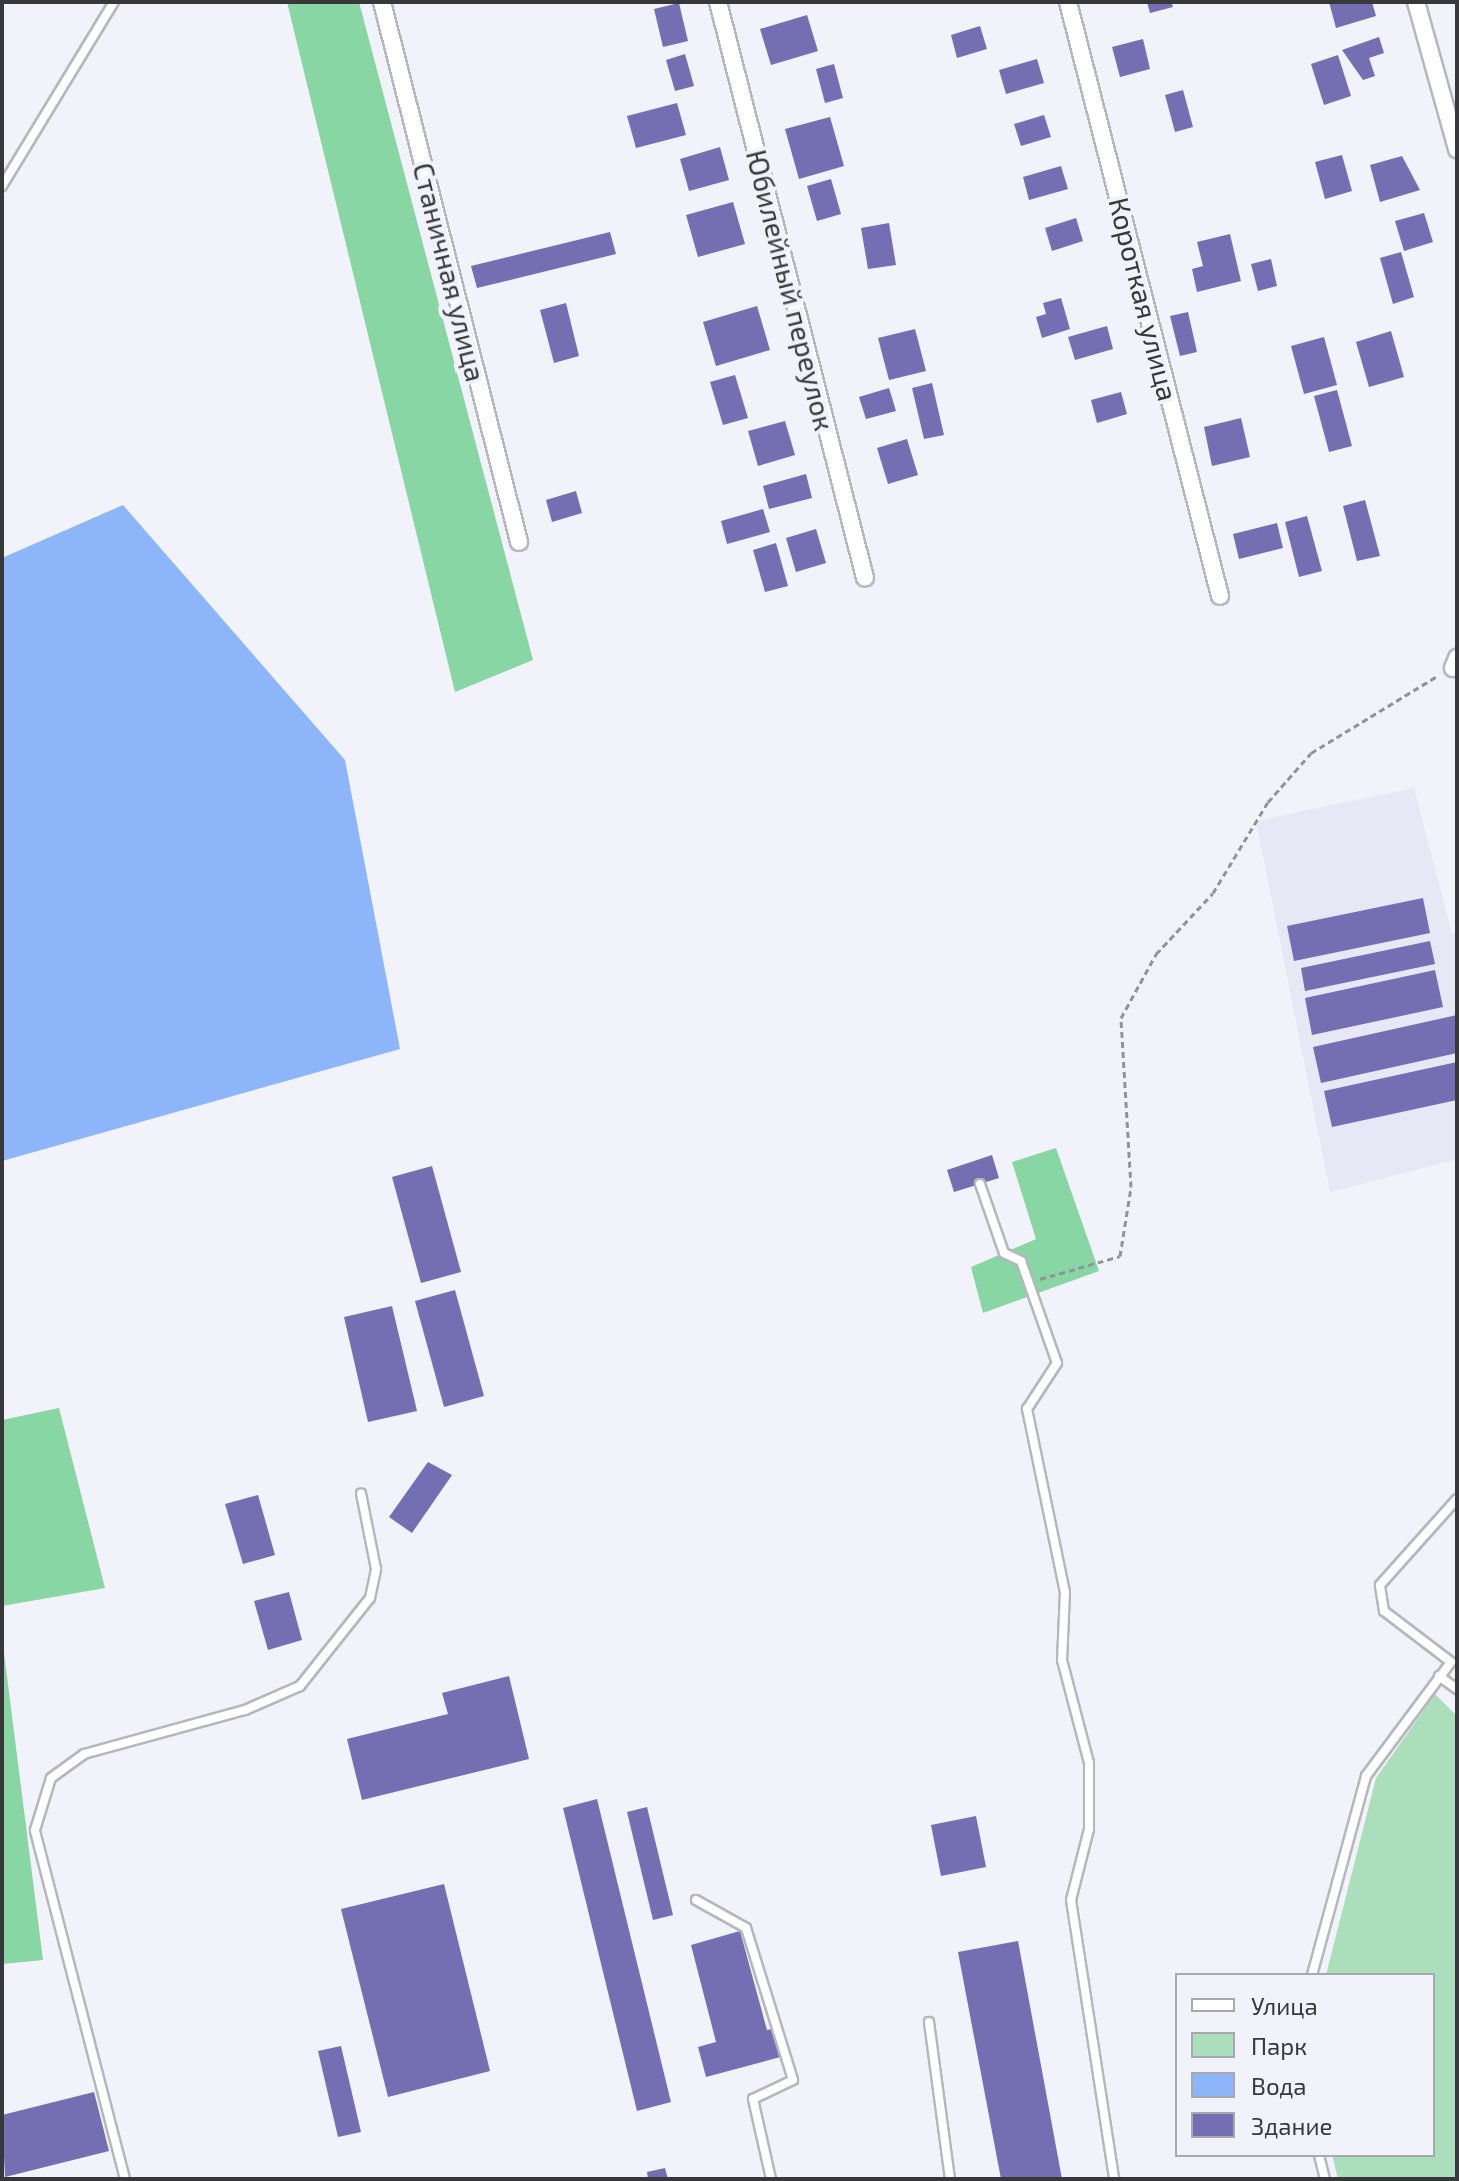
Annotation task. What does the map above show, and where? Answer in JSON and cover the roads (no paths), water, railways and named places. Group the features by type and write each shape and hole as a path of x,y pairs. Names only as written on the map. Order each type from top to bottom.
{"street":[{"name":"Станичная улица","path":"382,2 519,542"},
{"name":"Юбилейный переулок","path":"718,2 865,578"},
{"name":"Короткая улица","path":"1068,2 1220,596"},
{"path":"1416,2 1457,149"}],"lane":[{"path":"2,186 114,2"},
{"path":"980,1184 1004,1253 1021,1261 1057,1363 1027,1409 1065,1592 1062,1660 1089,1763 1089,1829 1071,1900 1114,2179"},
{"path":"125,2179 35,1830 51,1778 84,1754 245,1710 300,1686 370,1598 376,1569 361,1493"},
{"path":"1313,1973 1366,1776 1451,1662 1384,1611 1380,1585 1457,1499"},
{"path":"1439,1676 1457,1689"},
{"path":"696,1900 746,1928 793,2080 753,2099 771,2179"},
{"path":"929,2022 950,2179"},
{"path":"1320,2157 1325,2179"}],"water":[{"path":"123,505 345,760 400,1049 2,1161 2,558"}]}
